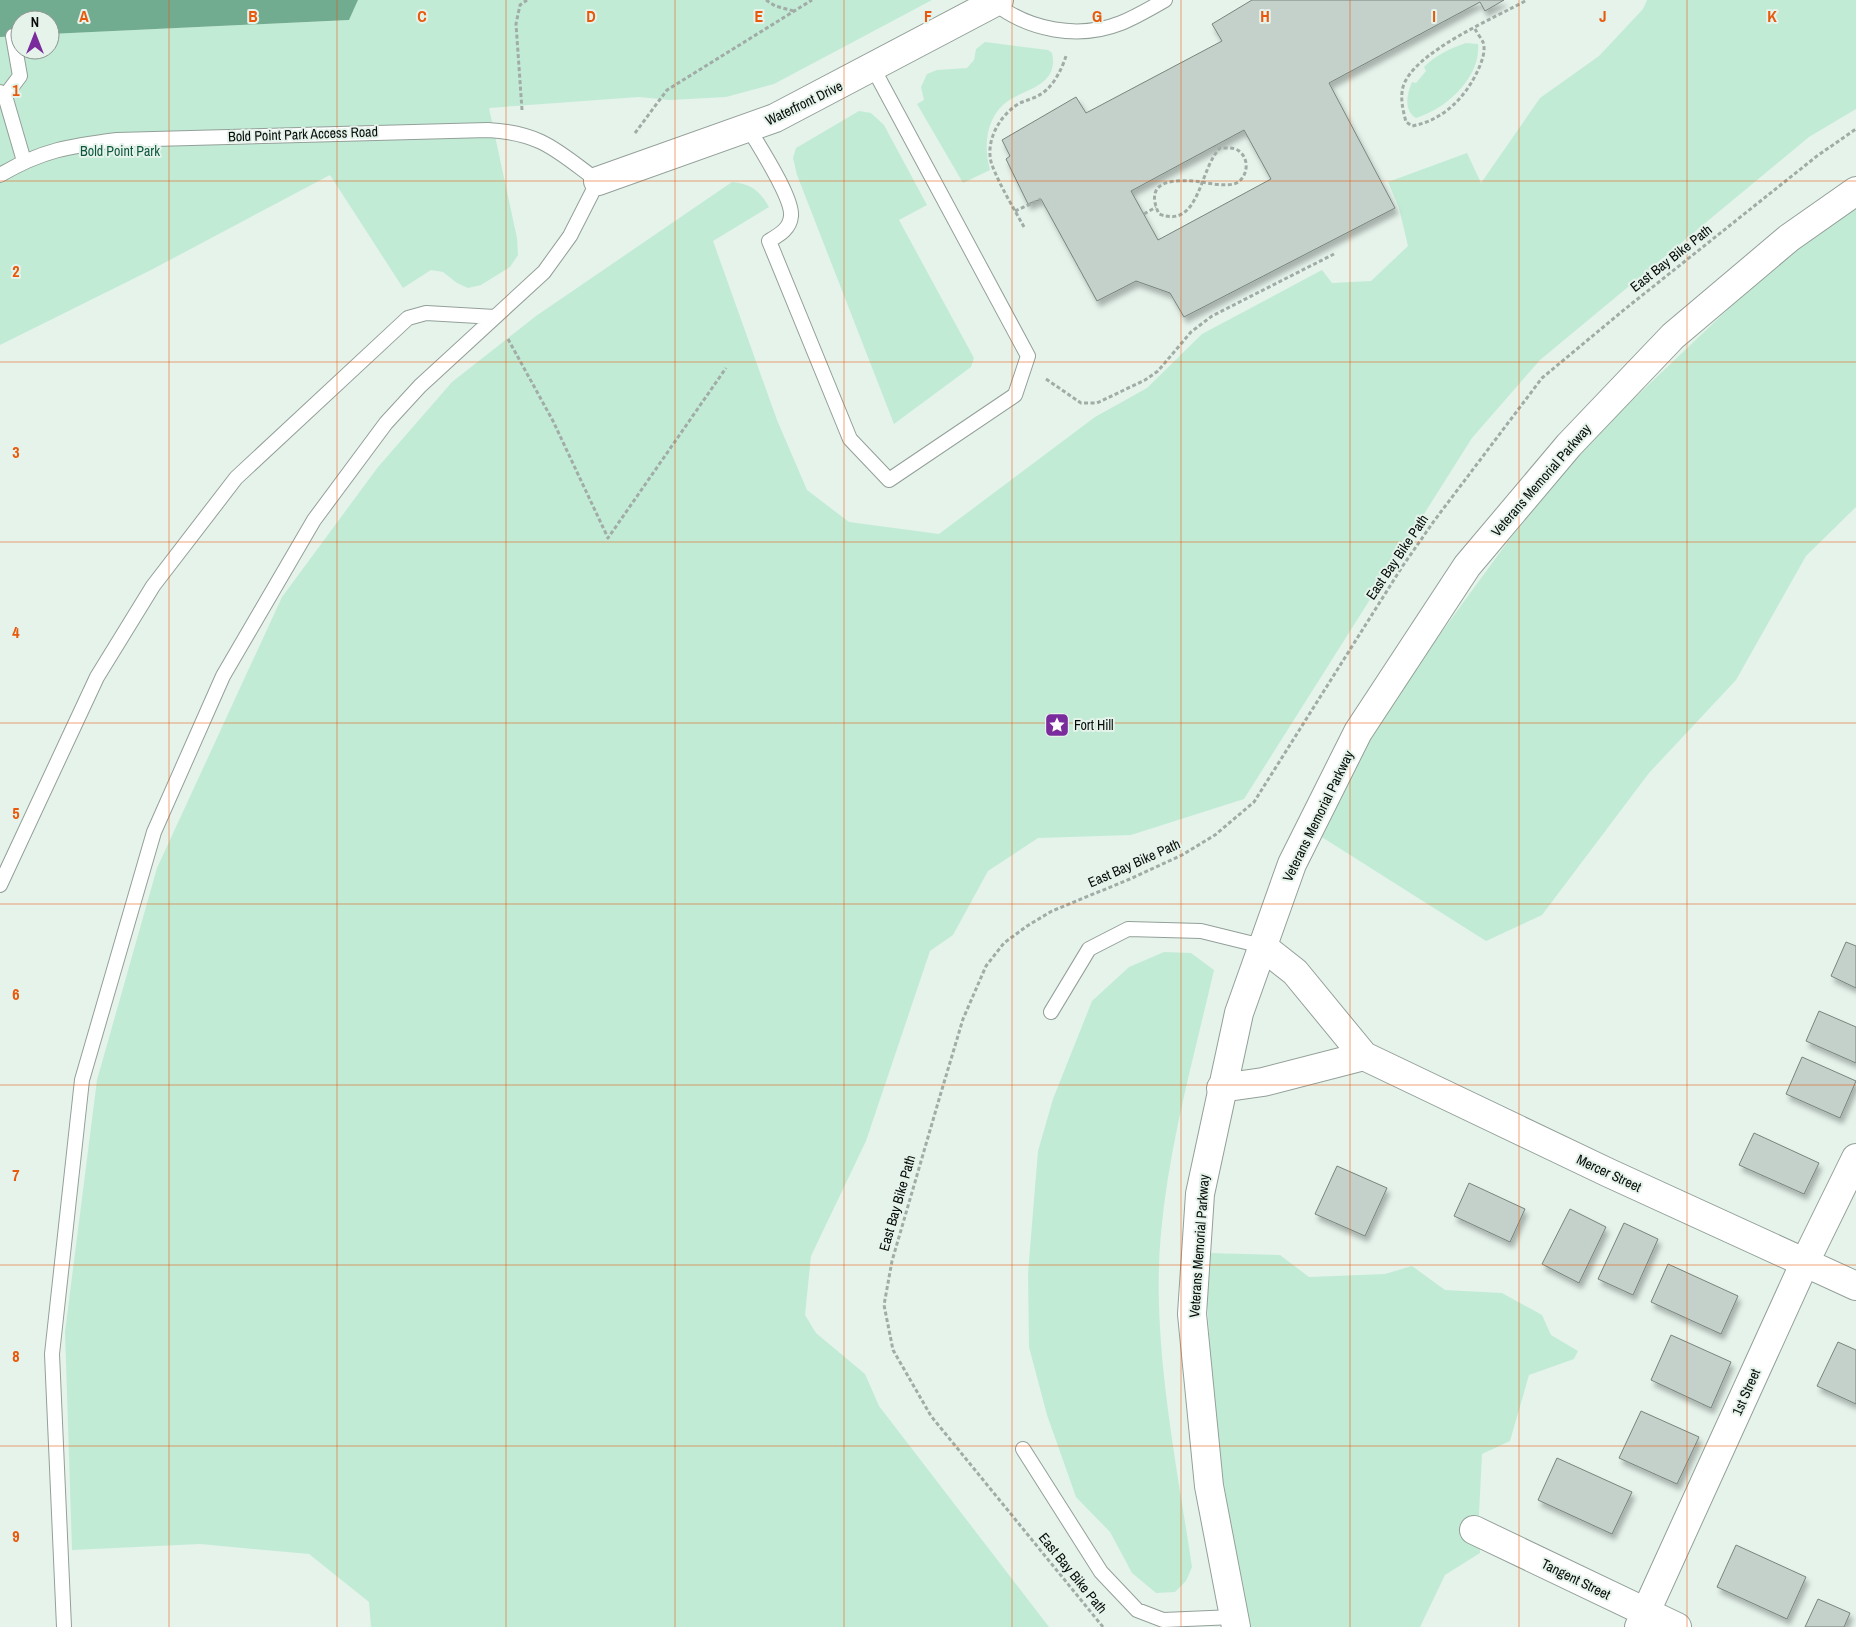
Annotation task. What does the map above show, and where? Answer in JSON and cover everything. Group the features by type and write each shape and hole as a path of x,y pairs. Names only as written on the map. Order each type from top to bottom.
{"street":[{"name":"Waterfront Drive","path":"598,181 749,129 798,107 997,2"},
{"name":"Veterans Memorial Parkway","path":"1235,1622 1209,1486 1192,1314 1200,1194 1221,1088 1239,1013 1292,864 1358,732 1467,566 1569,445 1673,336 1789,238 1856,191"},
{"name":"Mercer Street","path":"1262,946 1295,972 1364,1056 1600,1169 1856,1286"},
{"path":"1221,1088 1263,1082 1364,1056"},
{"name":"1st Street","path":"1642,1620 1805,1262 1856,1158"},
{"name":"Tangent Street","path":"1474,1530 1642,1620 1677,1627"}],"lane":[{"path":"997,2 1009,15 1038,27 1072,31 1106,28 1122,23 1166,0"},
{"path":"17,60 20,76 2,94 24,161"},
{"path":"749,129 786,195 791,215 788,226 769,241 850,439 889,480 1015,395 1028,356 873,68"},
{"name":"Bold Point Park Access Road","path":"0,175 24,161 63,147 117,140 488,130 523,134 539,139 598,181"},
{"path":"64,1627 52,1354 81,1089 154,832 223,676 314,520 386,423 420,386 544,272 558,254 582,214 598,181"},
{"path":"0,885 96,677 153,586 236,478 408,318 426,313 495,317"},
{"path":"1051,1012 1089,949 1128,929 1201,931 1262,946"},
{"path":"1023,1449 1101,1572 1138,1610 1163,1620 1235,1622"}],"path":[{"path":"523,134 516,24 520,5 527,0"},
{"path":"766,0 775,6 794,11"},
{"path":"634,134 667,90 812,0"},
{"path":"1475,29 1484,43 1483,59 1470,88 1448,111 1428,123 1412,126 1406,122 1402,104 1403,87 1412,71 1437,48 1527,0"},
{"path":"1024,227 992,163 992,142 1005,113 1043,93 1054,80 1064,63 1072,31"},
{"name":"East Bay Bike Path","path":"1103,1627 931,1416 893,1350 884,1305 892,1261 942,1088 963,1019 986,966 1004,943 1027,926 1052,911 1182,855 1214,835 1254,802 1377,605 1418,544 1542,378 1632,303 1817,156 1856,129"},
{"path":"1202,182 1184,180 1163,183 1155,191 1154,202 1159,214 1167,217 1176,217 1188,211 1202,182 1212,156 1220,148 1240,151 1245,159 1247,169 1241,180 1234,184 1220,185 1202,182"},
{"path":"1015,211 1041,199"},
{"path":"1144,214 1156,207"},
{"path":"1026,364 1081,403 1097,403 1145,380 1158,370 1191,332 1212,316 1334,254"},
{"path":"495,317 553,421 608,538 726,368"}],"green space":[{"name":"Bold Point Park","path":"358,0 932,0 774,84 726,97 670,100 639,97 489,108 517,238 518,255 510,267 481,285 468,288 457,283 443,272 431,270 403,288 330,175 151,270 0,345 0,37 10,36 10,60 60,60 60,34 349,20"},
{"path":"1647,0 1856,0 1856,109 1809,137 1540,360 1472,438 1244,799 1131,835 1038,838 988,871 953,935 930,951 866,1141 811,1256 805,1315 816,1333 865,1374 879,1406 1049,1627 371,1627 369,1602 309,1554 200,1544 72,1550 65,1332 97,1080 157,868 282,597 378,467 452,382 536,316 732,182 744,184 758,192 769,207 713,241 777,420 807,490 849,522 939,534 1095,417 1147,388 1202,334 1322,270 1332,283 1371,281 1408,246 1399,208 1388,182 1467,153 1481,183 1540,98 1599,56 1643,9"},
{"path":"985,42 1048,50 1052,53 1053,65 1050,74 1044,81 1010,100 997,112 989,127 987,153 990,170 963,183 917,104 924,100 921,87 927,74 937,70 967,68 974,60 976,49"},
{"path":"1466,43 1478,44 1474,69 1468,80 1450,100 1427,114 1416,118 1409,111 1407,102 1412,82 1416,83 1426,71 1424,67 1433,59 1448,50"},
{"path":"859,111 871,113 884,125 927,205 899,220 974,358 971,367 894,424 797,175 793,158 796,148"},
{"path":"1856,198 1856,507 1806,556 1736,680 1649,773 1542,915 1486,941 1317,834 1345,764 1509,540 1574,461 1622,410 1805,236"},
{"path":"1164,952 1191,953 1214,970 1183,1101 1170,1167 1161,1233 1159,1274 1162,1358 1192,1567 1186,1581 1175,1592 1156,1593 1132,1573 1110,1532 1076,1497 1047,1415 1029,1347 1028,1273 1038,1151 1053,1099 1092,1001 1129,967"},
{"path":"1209,1253 1280,1255 1309,1277 1385,1274 1412,1266 1445,1290 1502,1293 1542,1315 1551,1335 1578,1351 1574,1359 1529,1375 1510,1441 1482,1454 1479,1514 1480,1553 1445,1575 1420,1627 1237,1627 1218,1498 1205,1263"}],"shaded area":[{"path":"0,0 358,0 349,20 60,34 60,10 10,10 10,36 0,37"}],"building":[{"path":"1252,0 1504,0 1485,11 1480,2 1329,83 1395,208 1184,317 1170,293 1136,281 1097,301 1041,199 1028,204 1006,159 1010,156 1002,140 1076,97 1086,113 1222,41 1212,24","holes":["1244,130 1271,179 1158,240 1131,191"]},
{"path":"1846,942 1856,946 1856,988 1831,976"},
{"path":"1819,1011 1856,1027 1856,1063 1806,1041"},
{"path":"1802,1057 1856,1081 1840,1118 1786,1094"},
{"path":"1754,1133 1819,1163 1804,1194 1739,1165"},
{"path":"1337,1166 1387,1188 1365,1236 1315,1214"},
{"path":"1469,1183 1525,1209 1510,1242 1454,1216"},
{"path":"1570,1209 1606,1227 1579,1283 1542,1264"},
{"path":"1624,1223 1658,1239 1633,1295 1598,1279"},
{"path":"1668,1264 1738,1296 1721,1334 1651,1302"},
{"path":"1671,1335 1731,1362 1711,1408 1651,1380"},
{"path":"1838,1342 1856,1350 1856,1404 1817,1386"},
{"path":"1641,1411 1699,1437 1677,1484 1619,1458"},
{"path":"1557,1458 1632,1492 1612,1534 1538,1500"},
{"path":"1736,1545 1806,1577 1787,1619 1717,1587"},
{"path":"1818,1599 1850,1613 1844,1627 1805,1627"}],"place":[{"name":"Fort Hill","path":"1057,725"}]}
